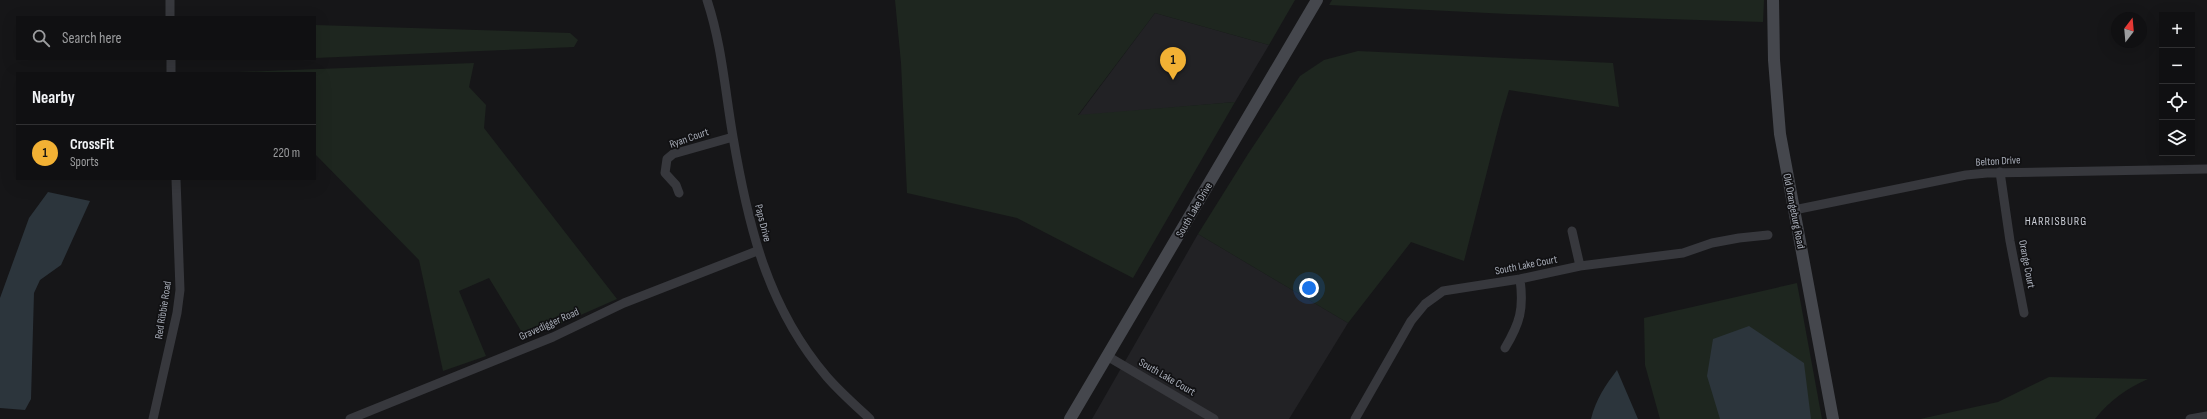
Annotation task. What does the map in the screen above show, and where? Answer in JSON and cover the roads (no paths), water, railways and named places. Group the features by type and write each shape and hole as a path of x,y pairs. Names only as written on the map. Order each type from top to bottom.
{"main road":[{"name":"South Lake Drive","path":"1070,419 1317,0"},
{"name":"Old Orangeburg Road","path":"1773,0 1774,60 1780,134 1833,419"}],"street":[{"path":"170,0 170,16"},
{"name":"Paps Drive","path":"707,0 718,42 733,137 758,251 767,279 793,331 827,377 870,419"},
{"path":"171,60 171,72"},
{"name":"Ryan Court","path":"679,193 676,185 665,174 667,158 673,154 733,137"},
{"name":"Belton Drive","path":"1794,210 1966,175 2000,172 2207,169"},
{"name":"Orange Court","path":"2000,172 2010,241 2024,313"},
{"name":"Red Ribbie Road","path":"153,419 177,313 180,290 176,180"},
{"path":"1572,232 1580,266"},
{"name":"South Lake Court","path":"1355,419 1411,321 1425,304 1443,291 1520,280 1580,266 1683,253 1712,243 1739,238 1768,236"},
{"name":"Gravedigger Road","path":"350,419 553,337 624,304 758,251"},
{"path":"1505,348 1519,322 1522,293 1520,280"},
{"name":"South Lake Court","path":"1107,356 1214,419"},
{"path":"2190,419 2207,416"}],"place":[{"name":"CrossFit","path":"1173,80"}],"district":[{"name":"HARRISBURG","path":"2056,221"}]}
